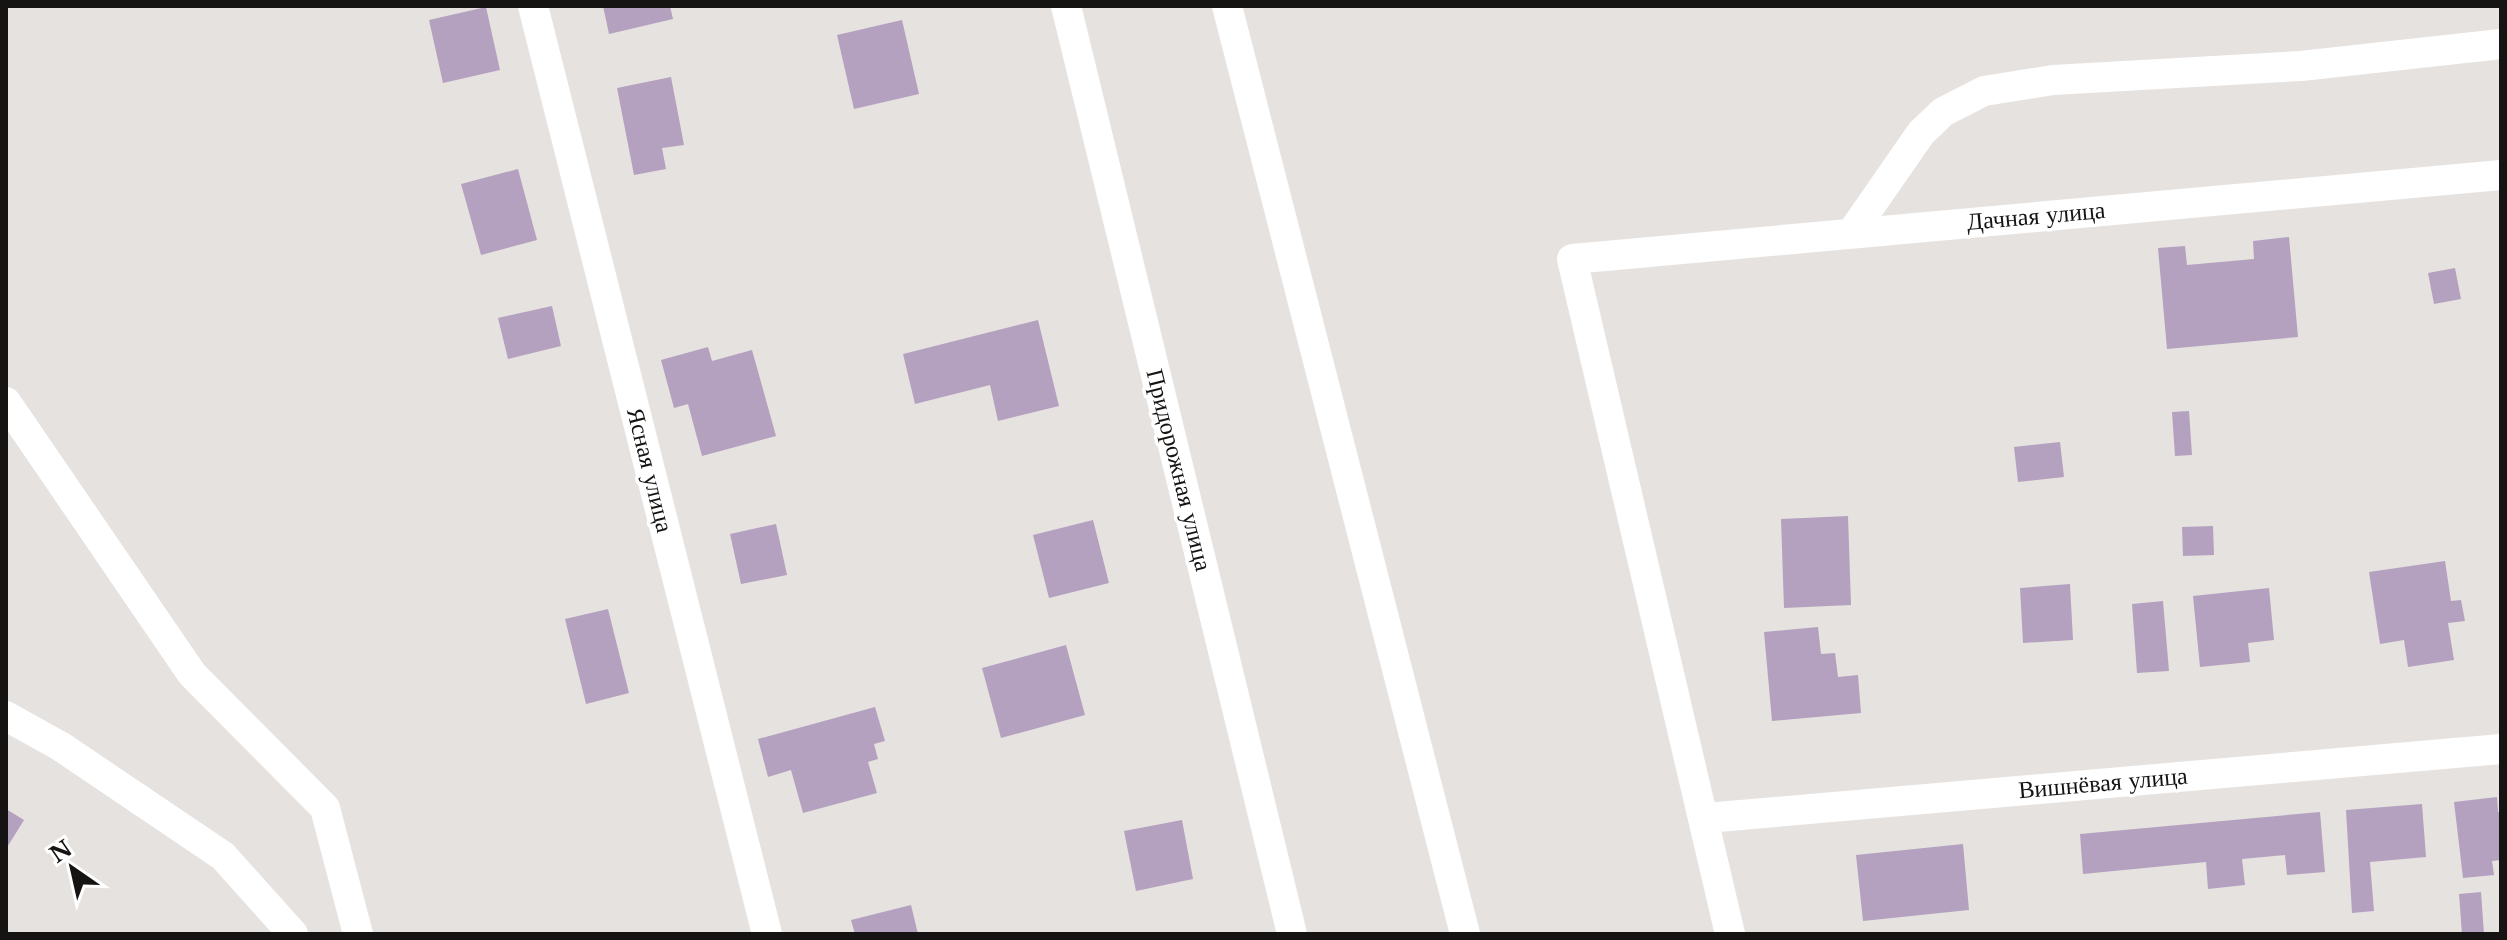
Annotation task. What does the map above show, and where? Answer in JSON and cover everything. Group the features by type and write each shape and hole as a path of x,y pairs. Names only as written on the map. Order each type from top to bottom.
{"street":[{"name":"Ясная улица","path":"533,6 767,934"},
{"name":"Придорожная улица","path":"1066,6 1292,934"},
{"path":"1227,6 1465,934"},
{"path":"1853,231 1921,133 1943,112 1984,91 2053,80 2301,66 2501,44"},
{"name":"Дачная улица","path":"1706,818 1572,259 1853,231 2501,175"},
{"path":"6,402 192,674 325,808 358,934"},
{"path":"6,716 60,746 223,856 293,934"},
{"name":"Вишнёвая улица","path":"1706,818 2501,749"},
{"path":"1706,818 1730,934"}],"building":[{"path":"603,6 670,6 673,19 609,34"},
{"path":"486,7 500,70 443,83 429,20"},
{"path":"902,20 919,94 854,109 837,35"},
{"path":"671,77 684,145 662,148 666,169 634,175 617,88"},
{"path":"518,169 537,240 481,255 461,184"},
{"path":"2289,237 2298,337 2167,349 2158,248 2185,246 2187,265 2254,259 2253,241"},
{"path":"2455,268 2461,299 2434,304 2428,273"},
{"path":"552,306 561,346 508,359 498,318"},
{"path":"1038,320 1059,406 998,421 990,385 915,404 903,354"},
{"path":"708,347 712,361 752,350 776,436 702,456 688,404 674,408 661,360"},
{"path":"2189,411 2192,455 2175,456 2172,412"},
{"path":"2060,442 2064,477 2018,482 2014,447"},
{"path":"1848,516 1851,605 1784,608 1781,519"},
{"path":"1093,520 1109,583 1049,598 1033,535"},
{"path":"776,524 787,575 741,584 730,534"},
{"path":"2213,526 2214,555 2183,556 2182,527"},
{"path":"2445,561 2451,601 2461,600 2465,621 2448,623 2454,660 2408,667 2404,640 2380,644 2369,572"},
{"path":"2070,584 2073,640 2023,643 2020,588"},
{"path":"2269,588 2274,640 2248,643 2250,662 2200,667 2193,596"},
{"path":"2163,601 2169,671 2137,673 2132,604"},
{"path":"608,609 629,693 586,704 565,619"},
{"path":"1818,627 1821,654 1835,653 1838,677 1858,675 1861,713 1772,721 1764,632"},
{"path":"1066,645 1085,715 1001,738 982,668"},
{"path":"875,707 885,741 874,744 878,759 868,762 877,793 803,813 791,770 768,777 758,739"},
{"path":"2497,797 2498,812 2501,812 2501,860 2492,861 2494,875 2463,878 2454,802"},
{"path":"2422,804 2426,857 2370,862 2374,911 2352,913 2346,810"},
{"path":"6,809 24,820 6,849"},
{"path":"2320,812 2325,872 2287,875 2285,855 2242,859 2245,885 2208,889 2206,862 2083,874 2080,834"},
{"path":"1182,820 1193,879 1136,891 1124,831"},
{"path":"1963,844 1969,910 1863,921 1856,855"},
{"path":"2481,892 2484,934 2462,934 2459,894"},
{"path":"911,905 918,934 855,934 851,920"}]}
